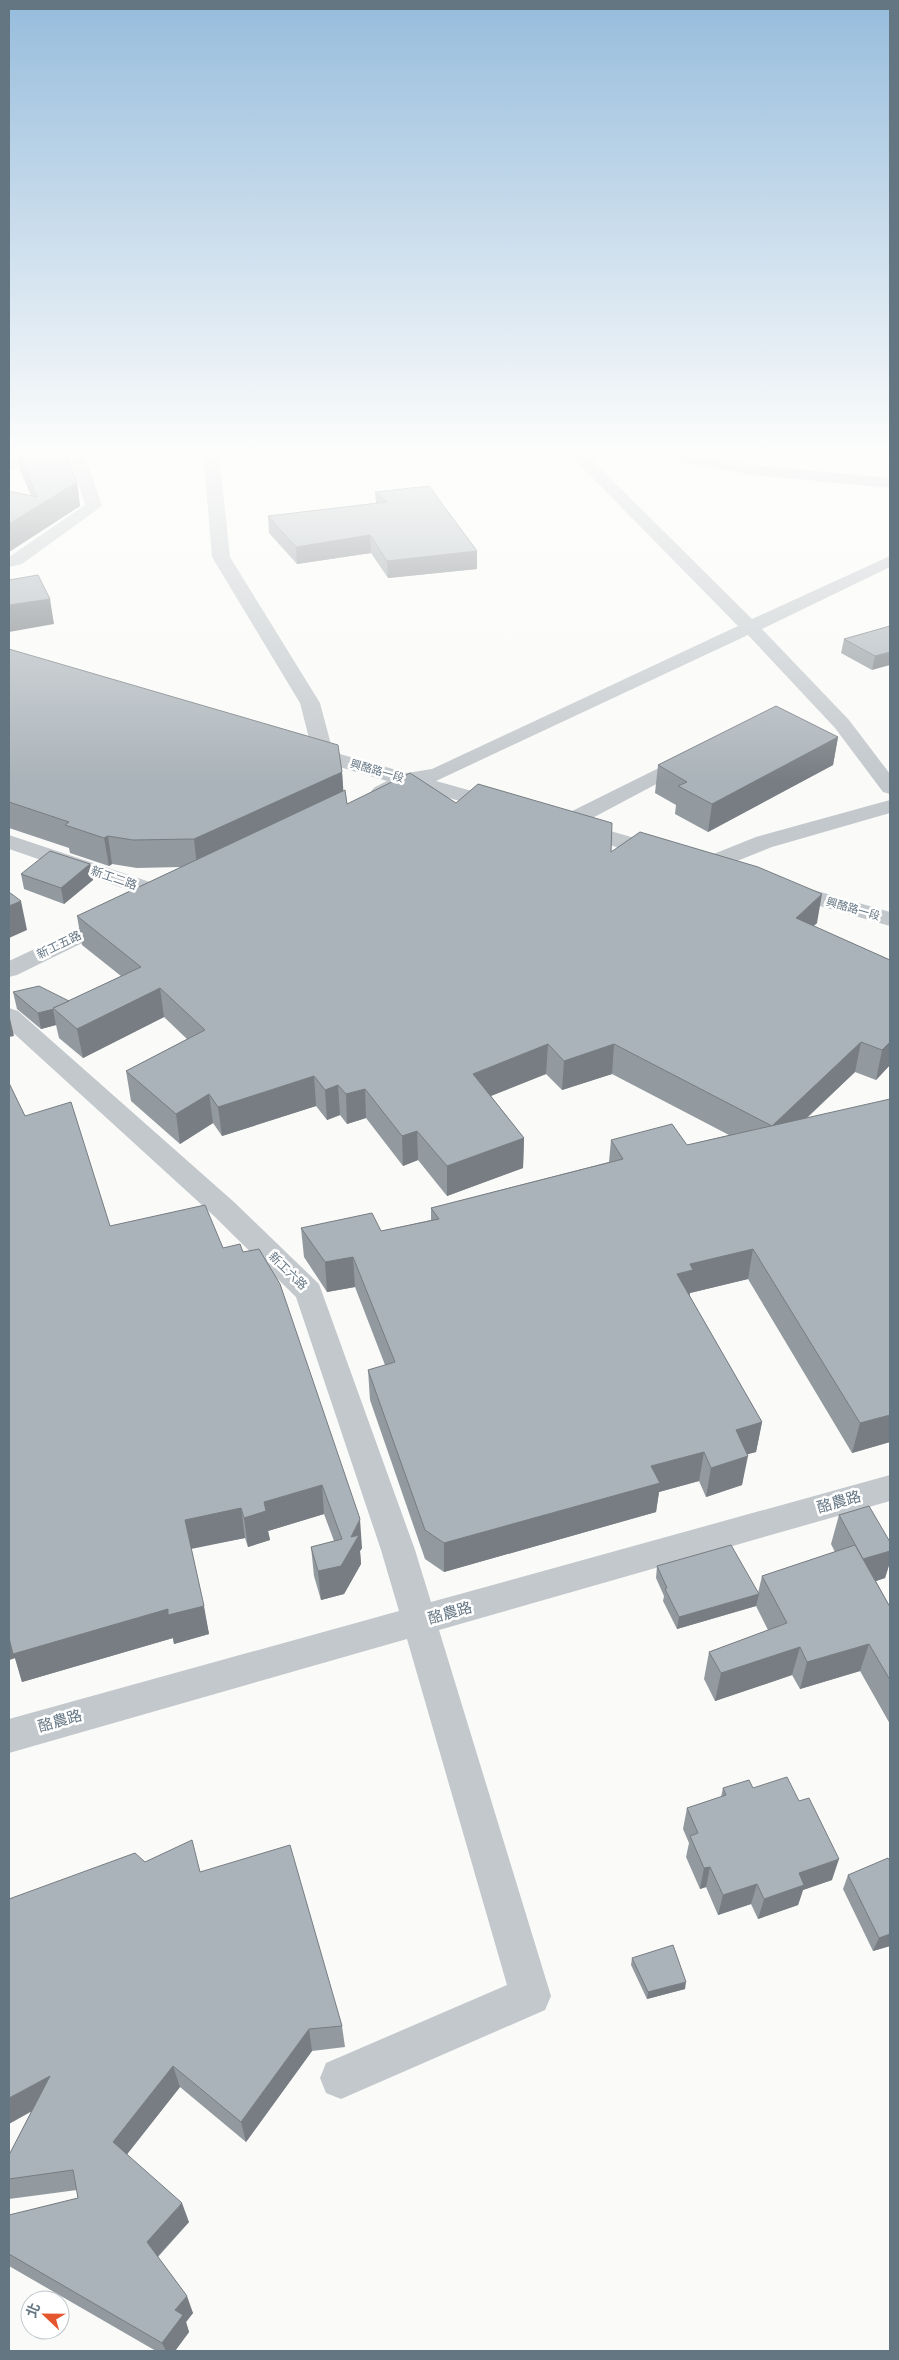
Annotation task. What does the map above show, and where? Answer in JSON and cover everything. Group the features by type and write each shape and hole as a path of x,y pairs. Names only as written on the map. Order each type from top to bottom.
{"street":[{"path":"224,561 310,703 324,756"},
{"path":"684,561 842,724 890,788"},
{"path":"364,800 408,779 437,775 890,561"},
{"name":"興酪路一段","path":"286,745 518,811"},
{"path":"710,748 555,821 732,874"},
{"path":"689,861 890,806"},
{"name":"新工二路","path":"9,842 171,890"},
{"name":"興酪路一段","path":"770,884 890,920"},
{"name":"新工五路","path":"9,970 171,890"},
{"name":"新工六路","path":"9,1016 224,1208 309,1292 421,1621 532,1996 341,2078"},
{"name":"酪農路","path":"9,1736 890,1488"}],"building":[{"path":"38,575 50,599 9,605 9,580"},
{"path":"890,626 890,652 875,656 844,639"},
{"path":"9,649 338,745 342,772 194,839 133,840 108,836 104,838 65,825 69,822 9,802"},
{"path":"776,706 838,737 712,804 678,786 687,782 658,765"},
{"path":"410,773 456,803 478,784 612,823 611,852 640,832 758,867 822,894 796,918 890,960 890,1042 882,1050 861,1042 772,1126 614,1044 564,1061 548,1044 473,1074 524,1138 447,1166 417,1131 402,1136 365,1089 346,1094 338,1085 325,1090 314,1076 218,1107 209,1094 176,1114 126,1071 205,1030 160,988 77,1029 53,1008 141,967 77,916 345,790 347,804"},
{"path":"50,851 90,864 61,888 21,874"},
{"path":"9,892 21,901 9,906"},
{"path":"39,986 69,1001 54,1009 38,1013 13,992"},
{"path":"9,1083 25,1116 71,1102 110,1226 205,1205 223,1248 240,1244 243,1252 259,1249 280,1284 360,1519 351,1537 359,1535 341,1566 318,1571 311,1547 342,1539 322,1485 264,1502 266,1511 244,1518 241,1508 185,1520 204,1606 168,1615 168,1609 13,1654 9,1638"},
{"path":"890,1099 890,1415 860,1423 753,1249 690,1264 693,1270 677,1274 762,1422 736,1430 748,1456 711,1468 704,1452 651,1466 660,1483 444,1543 425,1530 368,1370 395,1362 353,1257 325,1262 301,1228 372,1213 381,1231 439,1219 431,1208 623,1159 611,1140 672,1124 687,1145"},
{"path":"869,1506 890,1542 890,1551 863,1559 839,1515"},
{"path":"731,1545 759,1594 679,1617 665,1589 667,1588 657,1566"},
{"path":"855,1545 890,1607 890,1680 869,1644 807,1662 800,1647 721,1673 709,1652 787,1623 762,1576"},
{"path":"787,1777 799,1801 809,1798 839,1859 799,1873 804,1885 764,1899 757,1884 723,1895 710,1867 704,1868 690,1836 698,1833 687,1808 726,1795 723,1788 749,1780 753,1788"},
{"path":"192,1840 200,1872 290,1845 342,2026 309,2029 241,2122 173,2066 113,2142 182,2203 147,2242 187,2296 175,2310 183,2315 162,2343 9,2254 9,2215 78,2198 73,2170 9,2179 9,2155 50,2076 9,2098 9,1899 135,1853 145,1862"},
{"path":"888,1858 890,1861 890,1934 879,1938 848,1875"},
{"path":"673,1945 686,1982 648,1992 632,1958"}]}
